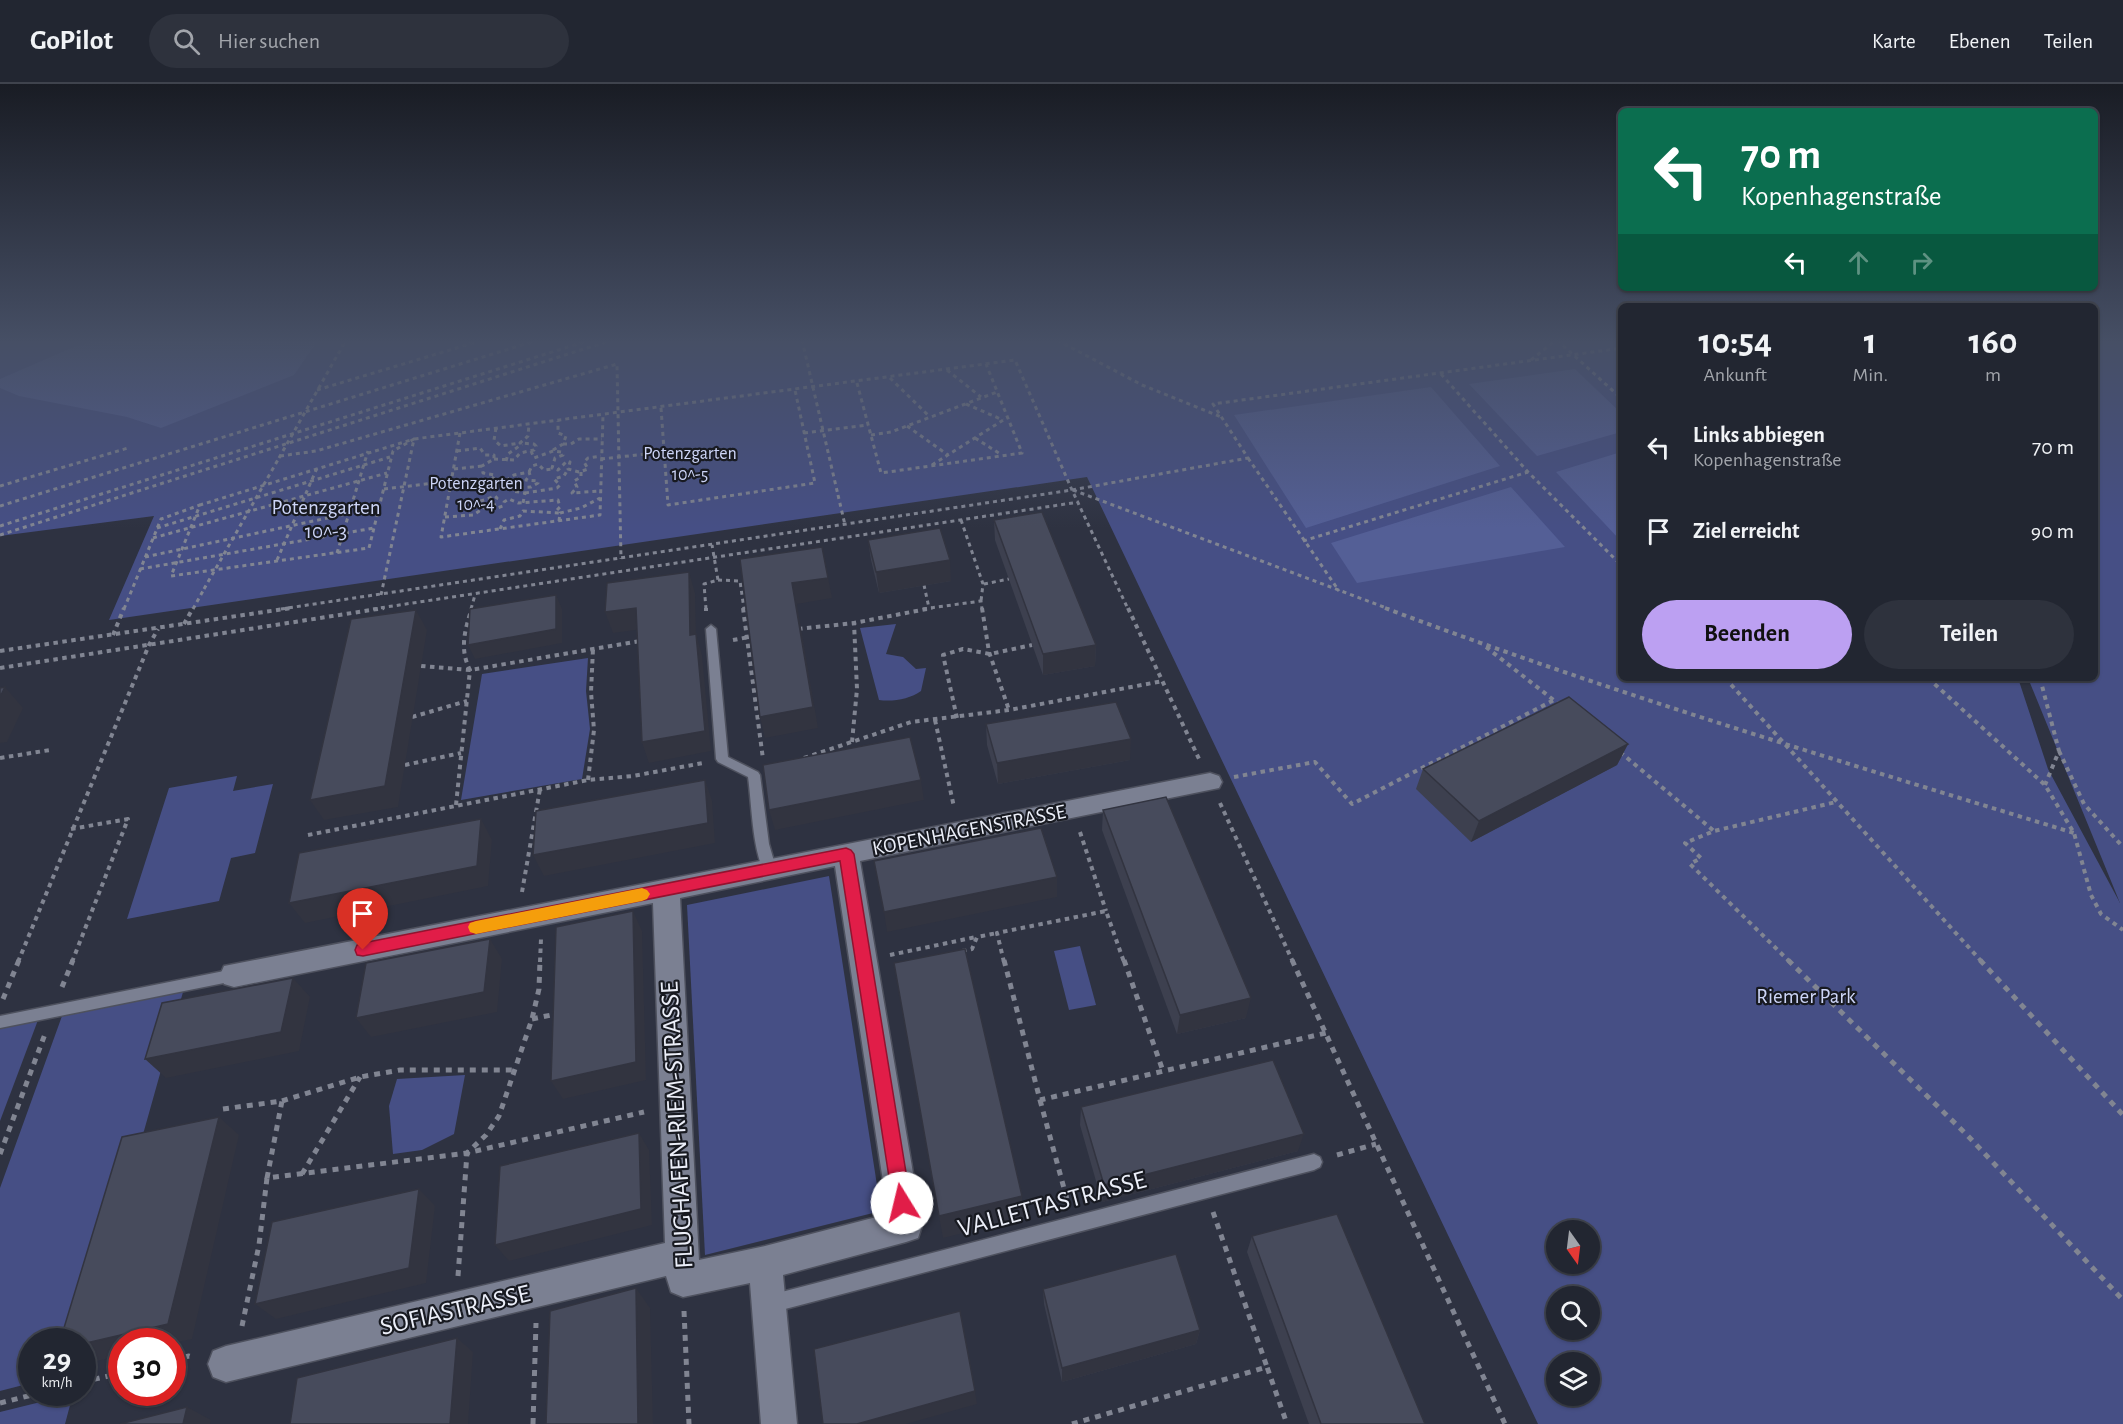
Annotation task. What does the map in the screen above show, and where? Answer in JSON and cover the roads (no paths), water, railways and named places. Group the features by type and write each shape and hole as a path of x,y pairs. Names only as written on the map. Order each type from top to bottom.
{"street":[{"name":"KOPENHAGENSTRASSE","path":"234,975 1210,782"},
{"name":"FLUGHAFEN-RIEM-STRASSE","path":"666,890 671,1043 683,1268 765,1263 906,1226 846,854"},
{"path":"765,1263 779,1424"},
{"name":"SOFIASTRASSE","path":"231,1363 537,1290 683,1268"}],"lane":[{"path":"711,629 722,759 759,773 763,844 769,868"},
{"path":"0,1022 234,975"},
{"name":"VALLETTASTRASSE","path":"769,1304 1314,1162"}],"park label":[{"name":"Potenzgarten 10^-5","path":"690,464"},
{"name":"Potenzgarten 10^-4","path":"476,494"},
{"name":"Potenzgarten 10^-3","path":"326,519"},
{"name":"Riemer Park","path":"1806,996"}]}
